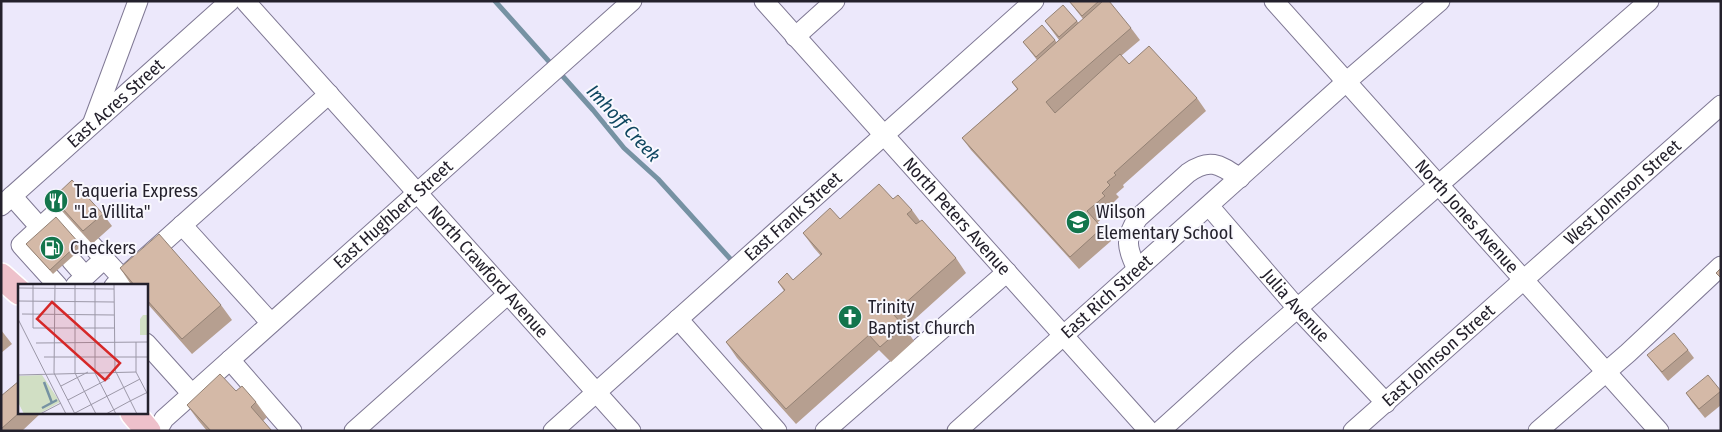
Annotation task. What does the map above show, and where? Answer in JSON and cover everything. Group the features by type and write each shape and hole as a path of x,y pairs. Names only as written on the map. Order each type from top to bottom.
{"main road":[{"path":"1,276 18,291"},
{"path":"134,414 148,431"}],"street":[{"path":"92,125 138,1"},
{"name":"East Acres Street","path":"7,201 230,1"},
{"name":"North Crawford Avenue","path":"245,1 631,431"},
{"name":"East Hughbert Street","path":"157,431 164,419 270,323 632,1"},
{"name":"North Peters Avenue","path":"764,1 1149,431"},
{"path":"795,37 836,1"},
{"name":"East Frank Street","path":"553,431 1034,1"},
{"name":"North Jones Avenue","path":"1274,1 1659,431"},
{"name":"East Rich Street","path":"957,431 1346,82 1440,1"},
{"path":"1160,431 1297,308 1649,1"},
{"path":"56,284 21,245 43,230 58,211 63,214 104,259 118,282 329,94"},
{"name":"West Johnson Street","path":"1524,280 1721,105"},
{"path":"1137,269 1128,246 1128,239 1133,226 1138,218 1188,173 1197,167 1214,164 1221,166 1240,178"},
{"path":"7,201 43,230"},
{"name":"Julia Avenue","path":"1209,206 1297,308 1386,402"},
{"path":"182,225 270,323"},
{"path":"71,260 80,281 104,259"},
{"path":"1538,431 1606,372 1721,266"},
{"path":"825,431 1007,272"},
{"name":"East Johnson Street","path":"1353,431 1524,280"},
{"path":"354,431 508,294"},
{"path":"678,319 777,431"},
{"path":"148,345 192,394"},
{"path":"230,360 292,431"}],"building":[{"path":"1069,1 1099,1 1082,16"},
{"path":"1103,1 1109,1 1131,28 1046,102 1055,113 1120,54 1129,64 1149,46 1197,98 1114,173 1116,175 1107,182 1110,185 1102,193 1105,196 1087,211 1102,228 1070,257 962,138 1018,89 1012,82"},
{"path":"1063,5 1077,21 1059,37 1045,21"},
{"path":"1042,25 1055,40 1036,57 1023,42"},
{"path":"72,180 103,214 83,231 53,198"},
{"name":"Trinity Baptist Church","path":"879,184 893,199 898,195 912,210 907,214 916,224 922,220 956,258 893,314 904,326 880,347 869,335 786,409 726,342 785,290 778,282 787,273 793,280 822,254 803,233 830,208 840,219"},
{"path":"56,217 79,243 50,270 26,244"},
{"path":"159,234 221,305 182,339 148,301 148,284 133,284 120,268"},
{"path":"1721,268 1721,278 1716,273"},
{"path":"1674,333 1688,350 1662,372 1647,355"},
{"path":"220,374 236,391 242,386 256,402 251,407 272,431 211,431 187,405"},
{"path":"1708,375 1721,391 1699,409 1686,393"},
{"path":"18,382 18,414 1,429 1,396"}],"waterway":[{"name":"Imhoff Creek","path":"495,1 553,66"},
{"name":"Imhoff Creek","path":"559,72 624,148 658,179 734,263"}],"place":[{"name":"Taqueria Express \"La Villita\"","path":"56,201"},
{"name":"Wilson Elementary School","path":"1078,222"},
{"name":"Checkers","path":"52,248"},
{"name":"Trinity Baptist Church","path":"850,317"}]}
